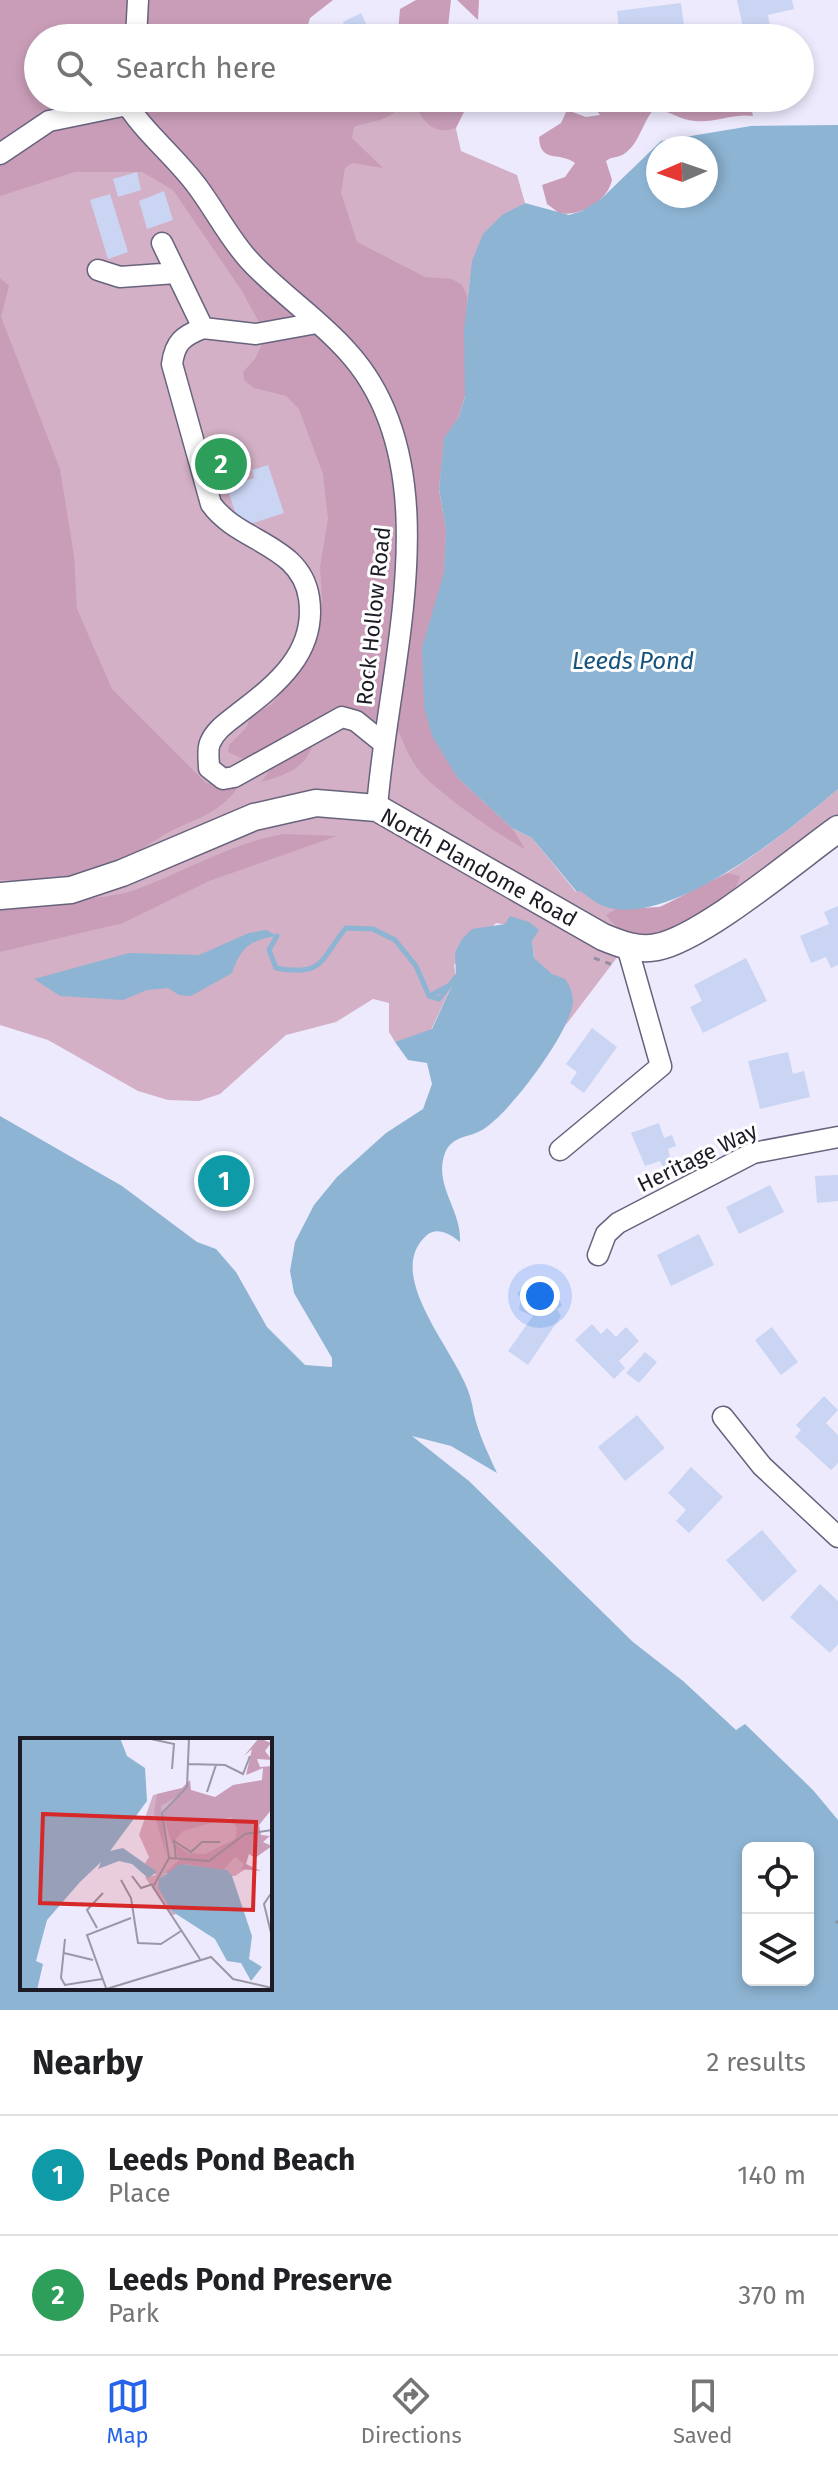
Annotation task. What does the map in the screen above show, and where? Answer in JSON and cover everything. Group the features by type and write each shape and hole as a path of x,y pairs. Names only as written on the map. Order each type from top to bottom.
{"main road":[{"name":"North Plandome Road","path":"0,896 71,890 289,807 316,803 377,808 603,937 626,957 684,938 838,829"}],"street":[{"path":"137,24 138,0"},
{"path":"0,154 49,121 85,112"},
{"name":"Rock Hollow Road","path":"134,112 197,186 250,261 350,354 374,388 392,425 403,472 407,524 406,570 396,661 382,742 377,808"},
{"path":"162,243 203,328"},
{"path":"98,270 120,277 176,273"},
{"path":"317,323 256,334 203,328 183,336 174,350 172,364 211,504 223,520 267,543 291,561 304,577 310,602 301,654 278,683 219,728 208,745 209,768 223,779 234,777 342,717 356,721 382,742"},
{"path":"560,1150 661,1066 626,957"},
{"name":"Heritage Way","path":"598,1255 606,1234 618,1223 753,1153 838,1137"},
{"path":"723,1417 762,1466 838,1537"}],"path":[{"path":"593,957 626,957"}],"shaded area":[{"path":"0,0 24,24 24,112 452,112 461,151 517,175 525,203 501,219 485,237 475,257 468,301 464,389 439,487 446,529 447,626 457,777 512,828 532,838 576,892 580,890 598,901 619,908 651,909 707,885 777,838 838,789 838,829 722,913 625,947 565,1026 571,1010 571,991 534,958 532,941 538,930 496,923 454,965 456,977 430,1032 395,1042 389,1032 389,1003 373,999 336,1022 286,1035 220,1094 199,1101 168,1100 138,1091 48,1040 0,1025"},
{"path":"0,0 333,0 310,18 308,24 24,24 24,112 395,112 354,127 352,138 383,168 352,163 345,168 341,193 357,242 425,277 452,279 462,285 467,296 465,396 459,417 444,439 439,489 446,530 444,572 436,605 457,777 512,828 525,849 468,812 425,777 387,714 371,724 358,718 314,741 301,764 287,773 261,782 280,757 241,758 228,752 229,745 246,728 251,716 272,704 303,666 319,627 322,599 320,567 328,519 323,474 299,409 286,396 254,388 244,380 243,372 255,359 266,335 242,291 173,190 142,172 75,172 0,196"},
{"path":"416,0 451,0 448,24 399,24 400,9"},
{"path":"457,0 479,0 478,20"},
{"path":"419,112 464,112 456,128 448,130 434,128"},
{"path":"566,112 586,117 600,115 598,112 652,112 629,150 606,161 612,180 605,195 584,210 559,213 547,204 542,185 565,177 575,163 547,154 540,145 539,137 561,123"},
{"path":"666,112 752,112 753,116 710,121 684,119"},
{"path":"0,278 9,286 1,317 60,469 74,556 77,609 112,689 206,783 238,787 215,810 167,833 117,864 83,876 55,880 0,880"},
{"path":"284,834 337,836 209,881 123,923 0,952 0,901 68,900 121,894 245,844"},
{"path":"727,873 740,876 732,892 694,919 668,932 642,937 629,934 606,915 616,909 660,907"}],"water":[{"name":"Leeds Pond","path":"838,125 838,789 761,850 696,889 663,903 633,909 606,907 577,892 532,838 512,828 457,777 432,736 424,707 422,648 444,572 446,530 439,489 444,438 459,417 465,396 464,330 472,261 483,234 502,215 525,203 569,215 582,211 601,199 646,156 646,208 718,208 718,136 691,136 751,126"},
{"path":"510,916 529,922 539,930 532,941 534,958 552,974 565,979 573,1002 561,1033 521,1092 492,1123 456,1140 445,1153 443,1176 457,1219 460,1242 449,1234 435,1231 427,1235 415,1253 413,1273 419,1295 466,1386 479,1430 497,1473 451,1446 412,1436 469,1481 633,1642 683,1681 736,1730 745,1724 813,1790 838,1820 838,2010 0,2010 0,1116 122,1186 197,1242 216,1249 236,1272 267,1327 305,1365 332,1367 332,1358 294,1293 290,1271 295,1242 314,1205 337,1177 386,1133 423,1109 432,1084 427,1063 408,1060 395,1042 432,1029 456,977 455,953 472,929 505,924"},
{"path":"266,930 277,936 248,946 232,973 191,996 179,995 168,988 147,990 123,1000 60,996 34,979 129,953 199,955 249,933"}],"building":[{"path":"737,0 792,0 794,9 768,15 770,24 742,24"},
{"path":"681,3 684,24 618,24 617,11"},
{"path":"361,13 366,24 344,24"},
{"path":"137,172 141,190 118,197 113,179"},
{"path":"164,191 173,220 147,229 139,201"},
{"path":"110,194 128,252 108,259 90,200"},
{"path":"235,464 241,482 254,478 252,470 268,465 284,513 247,525 238,521 221,469"},
{"path":"838,906 838,965 831,968 826,957 811,963 800,936 829,924 824,912"},
{"path":"746,958 767,1001 703,1033 690,1007 702,1001 694,985"},
{"path":"592,1028 617,1047 584,1093 570,1083 577,1072 566,1064"},
{"path":"788,1052 793,1074 804,1071 810,1097 760,1109 748,1061"},
{"path":"659,1123 664,1138 672,1135 676,1146 668,1149 672,1164 663,1167 660,1161 645,1166 631,1133"},
{"path":"838,1175 838,1201 817,1203 815,1176"},
{"path":"770,1185 784,1212 739,1234 726,1207"},
{"path":"699,1234 714,1265 671,1286 657,1255"},
{"path":"537,1277 549,1296 554,1292 559,1298 562,1306 557,1309 561,1316 528,1365 508,1351 533,1316 519,1310 521,1299 517,1293"},
{"path":"592,1324 601,1334 607,1328 616,1337 626,1327 639,1341 619,1361 625,1368 614,1379 575,1340"},
{"path":"772,1327 798,1362 781,1375 755,1340"},
{"path":"645,1352 657,1362 639,1383 626,1373"},
{"path":"824,1396 838,1410 826,1423 838,1435 838,1463 831,1470 795,1437 801,1430 796,1425"},
{"path":"637,1415 665,1448 625,1481 598,1447"},
{"path":"691,1467 723,1497 689,1533 676,1521 686,1510 668,1493"},
{"path":"762,1530 797,1571 763,1602 726,1560"},
{"path":"820,1584 838,1601 838,1644 830,1653 790,1617"}],"waterway":[{"path":"277,936 269,950 276,968 304,970 313,967 320,963 346,928 373,929 395,940 416,966 429,996 439,999 456,977"},
{"path":"430,996 448,986"}],"place":[{"name":"Leeds Pond Preserve","path":"221,464"},
{"name":"Leeds Pond Beach","path":"224,1181"}]}
